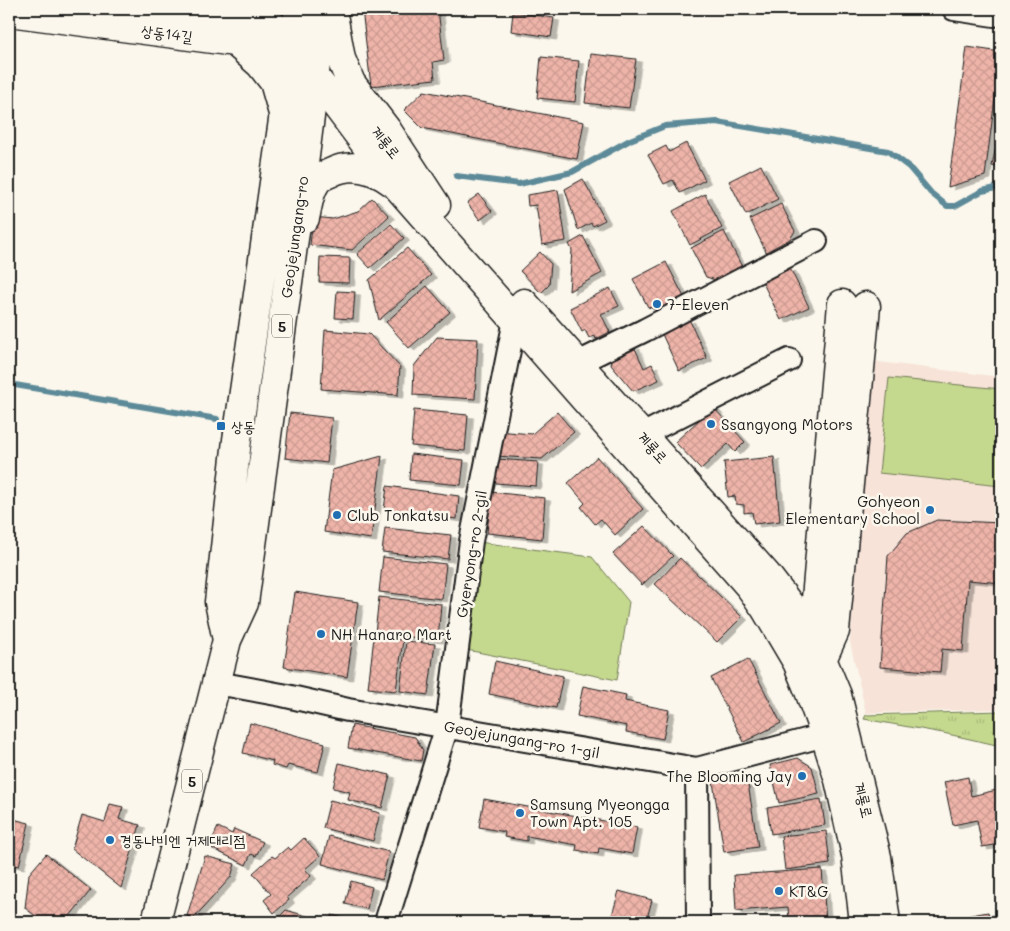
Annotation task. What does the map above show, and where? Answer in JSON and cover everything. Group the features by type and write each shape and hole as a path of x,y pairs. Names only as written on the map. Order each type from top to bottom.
{"street":[{"name":"상동14길","path":"144,9 207,15 274,26 304,57"},
{"path":"207,15 224,11 252,9"},
{"name":"Geojejungang-ro","path":"156,922 227,640 244,603 296,229 304,57 299,9"},
{"name":"Geojejungang-ro","path":"227,640 219,602 238,440 284,117 304,57 323,9"},
{"path":"332,9 341,59 352,83 387,130 436,205"},
{"path":"954,9 994,14"},
{"name":"상동14길","path":"9,12 235,42 304,57"},
{"path":"235,42 260,64 274,82 284,117"},
{"name":"계룡로","path":"304,57 396,184 518,310 578,363 756,562 793,609 816,647 837,695 877,857 886,922"},
{"name":"계룡로","path":"304,57 436,205 518,310 750,587 765,608 816,647"},
{"path":"296,229 305,218 312,188 318,179 338,169 358,167 374,171 384,175 396,184"},
{"path":"578,363 816,240"},
{"path":"854,305 816,647 817,589 854,305"},
{"name":"Gyeryong-ro 2-gil","path":"386,922 447,726 471,541 518,310"},
{"path":"642,435 789,360"},
{"path":"782,594 800,599 811,596 817,589"},
{"name":"계룡로","path":"816,647 810,691 838,780 856,855 864,922"},
{"name":"Geojejungang-ro 1-gil","path":"217,683 348,710 697,769 825,735"},
{"path":"697,769 698,922"}],"shaded area":[{"name":"Gohyeon Elementary School","path":"870,361 1001,377 1001,709 866,713 850,642"}],"green space":[{"path":"889,378 1001,389 1001,486 879,473"},
{"path":"471,541 592,557 629,602 617,680 457,648"},
{"path":"1001,711 1001,746 943,733 864,719 866,715"}],"building":[{"path":"362,9 438,9 444,60 433,62 435,79 371,86"},
{"path":"513,12 554,18 551,37 511,31"},
{"path":"967,47 1001,52 985,176 948,187"},
{"path":"591,54 636,59 629,108 585,103"},
{"path":"541,57 579,61 575,102 537,98"},
{"path":"424,91 584,122 577,159 422,128 404,110"},
{"path":"997,141 1001,142 1001,168 992,166"},
{"path":"686,143 705,180 680,193 673,180 664,184 648,155 666,146 669,152"},
{"path":"761,165 778,199 746,215 729,181"},
{"path":"583,179 605,220 593,226 591,223 578,230 565,189"},
{"path":"558,190 566,241 542,245 536,205 528,206 527,195"},
{"path":"479,194 492,211 480,220 467,203"},
{"path":"705,194 722,228 690,245 673,211"},
{"path":"372,198 389,216 352,250 310,245 313,217 333,219 358,211"},
{"path":"781,204 795,231 790,239 766,252 750,219"},
{"path":"391,224 404,238 370,268 357,254"},
{"path":"724,231 742,267 716,280 706,277 691,248"},
{"path":"583,236 602,273 569,291 572,250 569,244"},
{"path":"407,248 431,275 379,320 369,280"},
{"path":"540,252 551,264 549,285 541,293 520,271"},
{"path":"320,257 350,258 349,283 319,282"},
{"path":"666,262 684,297 658,310 648,307 633,279"},
{"path":"790,268 809,307 781,320 762,281"},
{"path":"427,286 450,312 409,348 386,322"},
{"path":"610,288 619,306 601,314 610,332 596,339 595,336 589,338 585,330 582,332 570,308"},
{"path":"337,291 355,292 353,319 335,318"},
{"path":"689,319 707,358 679,371 661,332"},
{"path":"325,330 369,334 400,367 398,395 321,389"},
{"path":"437,337 478,339 475,399 413,395 414,366"},
{"path":"634,346 644,368 652,364 659,380 633,391 611,365 613,355"},
{"name":"Ssangyong Motors","path":"713,407 745,442 735,452 728,444 701,469 675,442"},
{"path":"414,410 468,415 465,451 411,446"},
{"path":"557,412 574,432 542,459 495,456 497,431 532,434"},
{"path":"290,413 332,418 327,463 285,458"},
{"path":"411,454 464,460 461,485 409,480"},
{"path":"382,456 371,539 324,532 332,470"},
{"path":"597,457 643,509 615,535 601,519 595,524 581,507 585,503 568,483"},
{"path":"774,457 780,521 754,524 752,512 744,513 744,505 736,504 735,496 728,497 724,462"},
{"path":"497,459 538,462 536,486 495,483"},
{"path":"387,486 459,496 457,519 384,510"},
{"path":"491,492 545,498 542,539 487,533"},
{"path":"937,520 1001,523 1001,583 968,580 963,651 942,649 940,672 880,667 888,556 907,533"},
{"path":"644,526 673,556 642,585 613,554"},
{"path":"385,528 451,535 448,559 382,552"},
{"path":"383,557 446,564 442,599 379,592"},
{"path":"680,558 742,617 717,642 655,584"},
{"name":"NH Hanaro Mart","path":"295,592 358,602 347,677 284,667"},
{"path":"379,597 441,604 438,640 375,633"},
{"path":"374,637 403,640 396,691 368,688"},
{"path":"406,641 435,644 428,695 400,691"},
{"path":"748,659 781,723 744,742 711,678"},
{"path":"495,661 563,676 556,708 489,694"},
{"path":"583,686 626,695 625,701 669,710 663,739 626,732 627,726 577,716"},
{"path":"250,723 325,743 318,772 288,765 286,769 272,765 273,761 243,753"},
{"path":"352,725 415,737 423,750 421,761 348,748"},
{"path":"798,758 812,767 819,794 779,803 770,765"},
{"path":"339,763 390,775 382,808 348,800 350,792 333,788"},
{"path":"747,777 758,847 724,852 713,782"},
{"path":"968,777 971,796 1001,789 1001,844 982,847 977,820 953,825 944,782"},
{"name":"Samsung Myeongga Town Apt. 105","path":"484,799 637,827 632,854 599,848 598,854 576,850 577,845 527,836 527,841 504,837 505,832 479,827"},
{"path":"821,799 825,825 771,834 767,808"},
{"path":"330,800 380,813 373,841 323,828"},
{"path":"110,804 123,807 119,819 140,825 121,888 72,849 82,815 105,822"},
{"path":"9,818 29,823 19,866 9,864"},
{"path":"218,827 232,834 234,829 263,842 256,856 251,854 246,865 209,847"},
{"path":"826,831 830,864 785,870 781,836"},
{"path":"329,836 389,852 382,880 322,864"},
{"path":"304,838 320,856 305,869 311,876 287,897 289,900 274,913 264,900 271,894 253,873 272,856 275,858 288,847 291,850"},
{"path":"46,854 91,890 65,922 43,922 25,908 29,874"},
{"path":"205,856 235,864 231,877 193,919 187,916"},
{"name":"KT&G","path":"822,869 826,922 789,922 788,907 736,911 734,875"},
{"path":"351,881 372,887 367,909 345,904"},
{"path":"619,891 652,900 646,922 610,922"},
{"path":"286,910 317,919 316,922 274,922"},
{"path":"988,912 991,922 956,922 955,918"},
{"path":"332,915 359,922 330,922"}],"waterway":[{"path":"456,176 519,184 572,172 630,140 665,126 717,122 888,151 909,167 931,193 947,206 955,206 982,191 1001,187"},
{"path":"9,384 217,419"}],"place":[{"name":"7-Eleven","path":"657,304"},
{"name":"Ssangyong Motors","path":"711,424"},
{"name":"상동","path":"221,426"},
{"name":"Gohyeon Elementary School","path":"930,510"},
{"name":"Club Tonkatsu","path":"337,515"},
{"name":"NH Hanaro Mart","path":"321,634"},
{"name":"The Blooming Jay","path":"802,776"},
{"name":"Samsung Myeongga Town Apt. 105","path":"520,813"},
{"name":"경동나비엔 거제대리점","path":"110,840"},
{"name":"KT&G","path":"779,891"}]}
